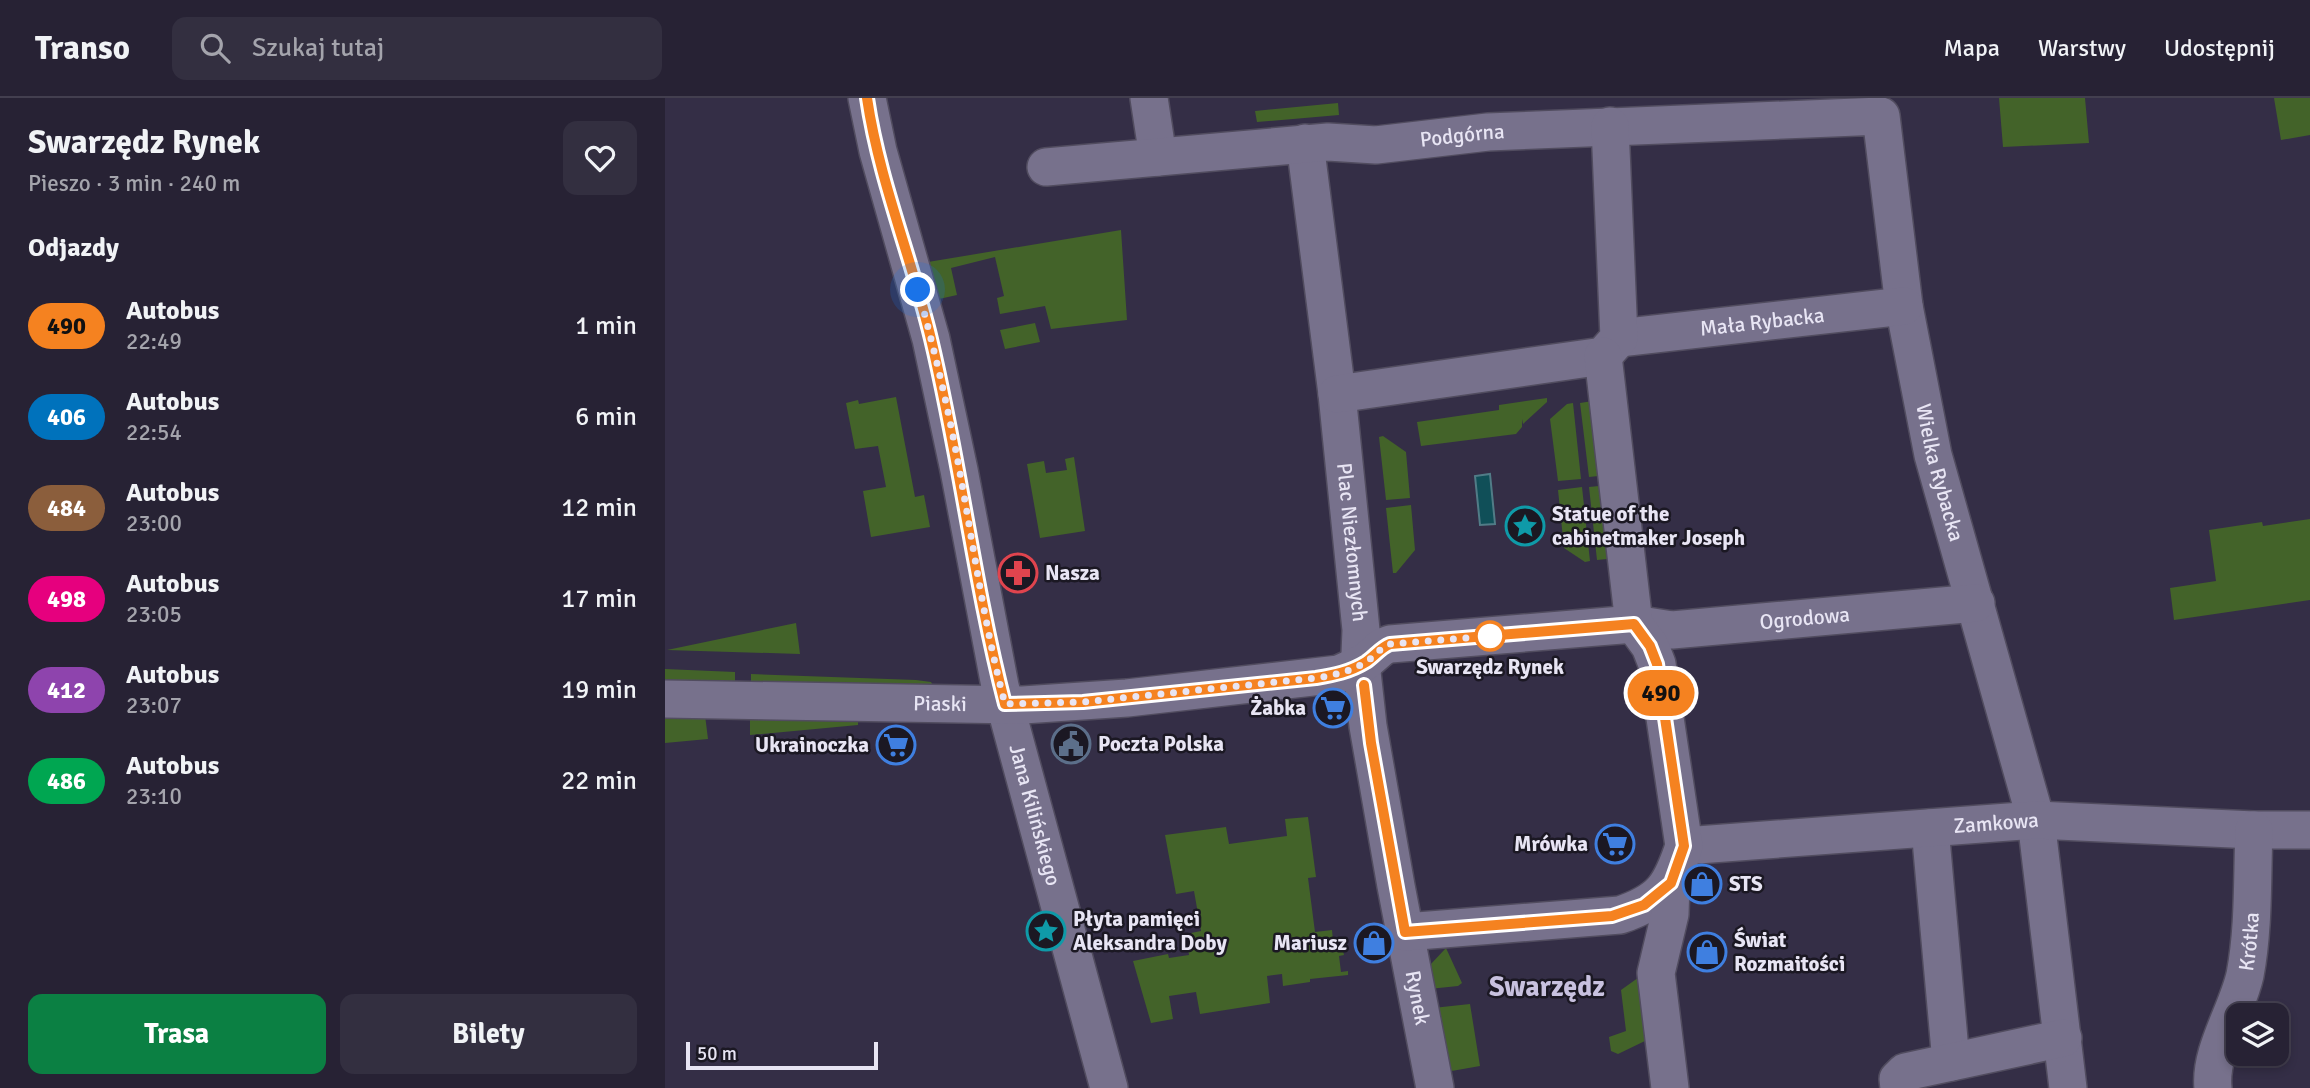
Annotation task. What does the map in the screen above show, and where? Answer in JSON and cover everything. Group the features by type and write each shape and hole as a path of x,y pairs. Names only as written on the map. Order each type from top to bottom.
{"street":[{"name":"Jana Kilińskiego","path":"867,98 878,151 934,352 960,470 995,664 1109,1088"},
{"path":"1149,98 1158,157"},
{"name":"Podgórna","path":"1046,167 1305,143 1376,145 1488,132 1881,116"},
{"name":"Wielka Rybacka","path":"1881,116 1904,306 1933,456 2036,821 2068,1088"},
{"path":"1610,126 1611,347 1634,624 1650,646 1657,664 1684,846 1671,883 1670,915 1657,973 1670,1088"},
{"name":"Plac Niezłomnych","path":"1305,143 1337,394 1361,630 1361,664"},
{"name":"Mała Rybacka","path":"1611,347 1904,306"},
{"path":"1337,394 1611,347"},
{"name":"Ogrodowa","path":"1634,624 1672,630 1976,603"},
{"name":"Plac Niezłomnych","path":"1361,664 1390,644 1634,624"},
{"name":"Piaski","path":"668,699 1005,704 1083,702 1342,674 1361,664"},
{"path":"1361,664 1369,734 1405,932 1612,916 1644,905 1671,883"},
{"name":"Zamkowa","path":"1684,846 2036,821 2310,830"},
{"path":"1930,828 1951,1062"},
{"name":"Krótka","path":"2213,1088 2217,1056 2245,972 2249,943 2254,830"},
{"name":"Rynek","path":"1405,932 1435,1088"},
{"path":"1899,1088 1898,1079 1905,1072 2063,1038"}],"green space":[{"path":"1999,98 2085,98 2089,143 2003,147"},
{"path":"2274,98 2310,98 2310,135 2281,140"},
{"path":"1338,103 1339,115 1257,122 1255,111"},
{"path":"1121,230 1127,320 1051,329 1045,306 1000,314 997,298 1004,296 995,257 951,268 957,295 939,299 928,262"},
{"path":"1035,323 1040,342 1005,349 1000,330"},
{"path":"896,397 915,497 924,495 930,527 871,537 863,491 886,487 878,446 855,449 846,403 858,400 859,404"},
{"path":"1547,398 1547,402 1523,424 1522,419 1522,427 1516,434 1421,446 1417,422 1499,410 1499,405"},
{"path":"1599,400 1608,475 1589,477 1580,403"},
{"path":"1573,403 1581,479 1558,481 1550,419 1567,404"},
{"path":"1383,436 1406,452 1410,498 1386,500 1379,437"},
{"path":"1074,457 1085,531 1040,538 1027,464 1044,461 1046,473 1067,470 1065,459"},
{"path":"1609,485 1617,558 1597,560 1589,487"},
{"path":"1582,487 1590,561 1585,562 1564,548 1558,490"},
{"path":"1411,505 1415,550 1396,573 1393,573 1386,508"},
{"path":"2310,519 2310,600 2174,620 2170,588 2216,581 2209,530 2262,522 2263,526"},
{"path":"796,623 800,654 667,650"},
{"path":"665,669 735,672 735,685 665,684"},
{"path":"751,674 916,680 931,682 934,687 751,685"},
{"path":"750,714 858,715 858,725 750,735"},
{"path":"705,715 708,739 665,743 665,717"},
{"path":"1308,817 1316,877 1308,878 1315,932 1332,930 1334,952 1343,951 1344,955 1339,956 1341,972 1348,971 1348,975 1310,979 1310,982 1283,986 1282,974 1267,976 1270,1003 1200,1014 1196,992 1169,996 1173,1019 1151,1023 1133,961 1168,954 1169,958 1189,955 1186,934 1201,931 1194,891 1176,894 1165,835 1226,827 1229,844 1287,836 1285,819"},
{"path":"1446,948 1462,983 1458,986 1429,989 1430,965"},
{"path":"1642,975 1647,1040 1618,1054 1611,1051 1609,1037 1626,1031 1621,990"},
{"path":"1470,1004 1480,1066 1446,1072 1433,1008"}],"shaded area":[{"path":"1490,474 1495,524 1480,525 1475,476"}],"bus line":[{"name":"490","path":"867,98 878,151 931,339 960,470 995,664 1005,704 1083,702 1316,678 1348,671 1369,660 1390,644 1634,624 1650,646 1657,664 1684,846 1671,883 1644,905 1628,913 1612,916 1405,932 1368,726 1364,685"}],"place":[{"name":"Statue of the cabinetmaker Joseph","path":"1525,526"},
{"name":"Nasza","path":"1018,573"},
{"name":"Swarzędz Rynek","path":"1490,636"},
{"name":"Żabka","path":"1333,708"},
{"name":"Poczta Polska","path":"1071,744"},
{"name":"Ukrainoczka","path":"896,745"},
{"name":"Mrówka","path":"1615,844"},
{"name":"STS","path":"1702,884"},
{"name":"Płyta pamięci Aleksandra Doby","path":"1046,931"},
{"name":"Mariusz","path":"1374,943"},
{"name":"Świat Rozmaitości","path":"1707,952"}],"district":[{"name":"Swarzędz","path":"1547,986"}],"route":[{"path":"918,290 960,470 995,664 1005,704 1083,702 1316,678 1348,671 1369,660 1390,644 1490,636"}]}
